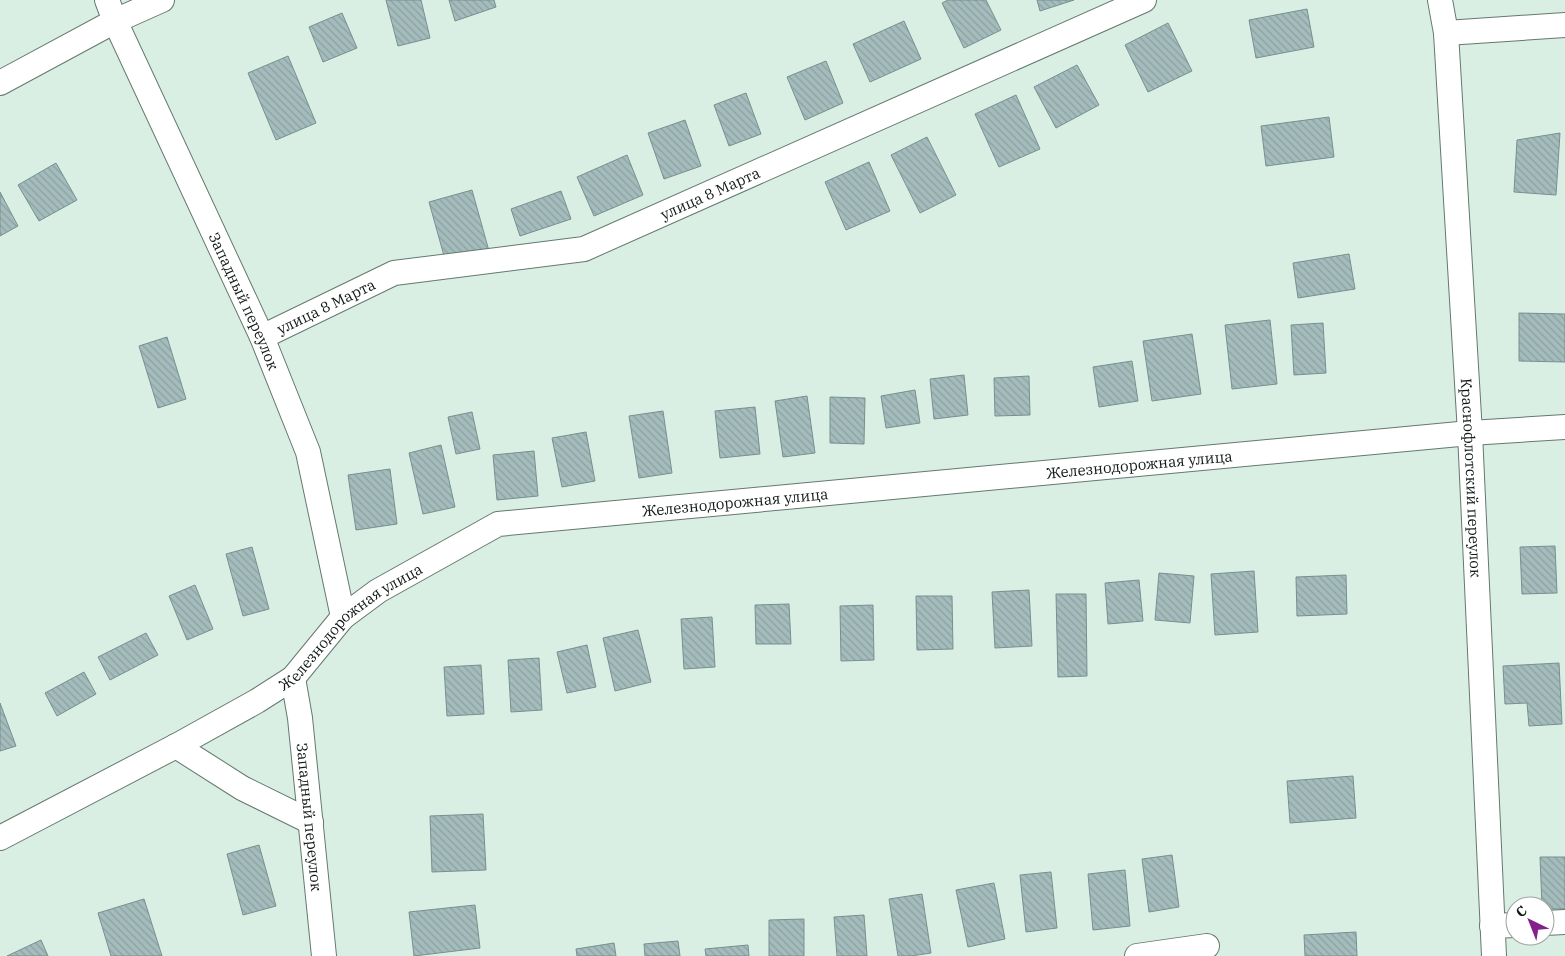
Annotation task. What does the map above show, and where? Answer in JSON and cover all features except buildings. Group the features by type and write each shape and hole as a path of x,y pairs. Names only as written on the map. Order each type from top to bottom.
{"street":[{"path":"0,83 111,10 162,0"},
{"name":"улица 8 Марта","path":"262,337 394,274 584,249 1144,0"},
{"name":"Краснофлотский переулок","path":"1440,0 1446,33 1470,433 1503,926 1494,956"},
{"name":"Западный переулок","path":"111,10 262,337 308,452 343,617"},
{"path":"1446,33 1565,25"},
{"name":"Железнодорожная улица","path":"0,838 176,746 257,701 293,678 343,617 378,590 498,524 1470,433 1565,427"},
{"name":"Западный переулок","path":"293,678 300,718 324,956"},
{"path":"176,746 242,788 311,822"},
{"path":"1137,956 1207,946"}]}
